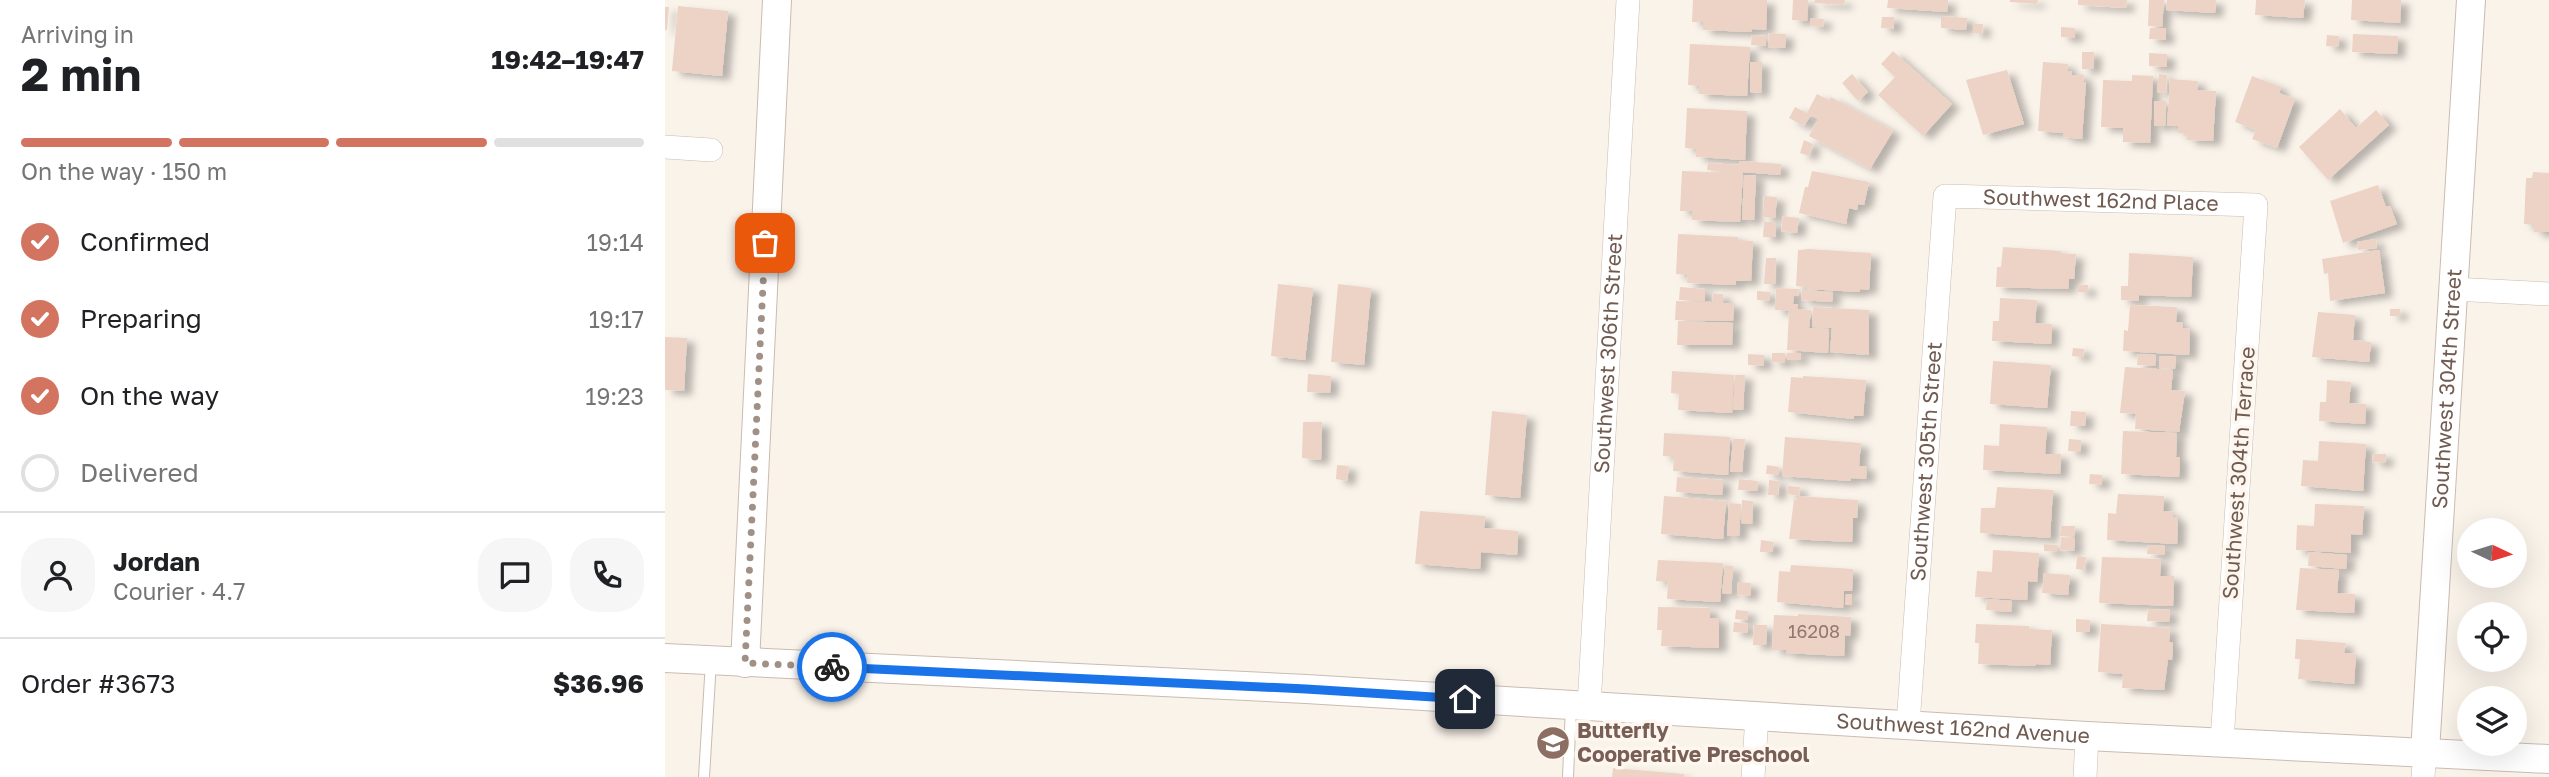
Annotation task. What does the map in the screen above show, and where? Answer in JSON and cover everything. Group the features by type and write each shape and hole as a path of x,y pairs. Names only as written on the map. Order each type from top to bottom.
{"street":[{"path":"745,663 777,0"},
{"name":"Southwest 306th Street","path":"1580,707 1628,0"},
{"name":"Southwest 304th Street","path":"2424,765 2471,0"},
{"path":"665,147 711,150"},
{"name":"Southwest 162nd Place","path":"1945,196 2256,205"},
{"name":"Southwest 305th Street","path":"1907,725 1945,196"},
{"name":"Southwest 304th Terrace","path":"2222,741 2256,205"},
{"path":"2453,289 2549,294"},
{"name":"Southwest 162nd Avenue","path":"665,657 1306,689 2087,736 2222,741 2424,765 2549,759"},
{"path":"1752,777 1757,716"},
{"path":"2085,777 2087,736"}],"lane":[{"path":"704,777 711,661"},
{"path":"1568,777 1580,707"}],"building":[{"path":"1693,0 1767,0 1766,30 1703,30 1703,22 1692,22"},
{"path":"1793,0 1808,0 1807,21 1792,20"},
{"path":"1815,0 1845,0 1844,5 1814,3"},
{"path":"1888,0 1948,0 1947,12 1887,8"},
{"path":"2010,0 2038,0 2037,4"},
{"path":"2078,0 2127,0 2126,8 2078,5"},
{"path":"2149,0 2164,0 2162,27 2148,26"},
{"path":"2167,0 2216,0 2215,13 2166,10"},
{"path":"2256,0 2305,0 2303,18 2255,15"},
{"path":"2352,0 2401,0 2400,23 2351,20"},
{"path":"678,6 728,11 722,76 672,71"},
{"path":"665,7 669,7 667,30 665,30"},
{"path":"1941,16 1967,18 1966,30 1941,28"},
{"path":"1882,17 1894,17 1894,29 1881,28"},
{"path":"1811,18 1824,19 1823,27 1810,26"},
{"path":"1973,24 1983,24 1982,34 1973,33"},
{"path":"2061,27 2075,28 2075,38 2061,37"},
{"path":"2150,28 2166,28 2166,40 2149,39"},
{"path":"1769,33 1786,34 1785,48 1768,47"},
{"path":"2353,34 2398,36 2397,54 2352,52"},
{"path":"1752,35 1766,36 1766,46 1751,45"},
{"path":"2327,35 2339,36 2338,47 2326,46"},
{"path":"1690,44 1750,47 1747,96 1699,94 1699,86 1688,85"},
{"path":"1893,51 1952,104 1923,136 1878,95 1895,77 1881,64"},
{"path":"2082,52 2094,52 2093,69 2082,69"},
{"path":"2149,53 2167,54 2167,67 2149,66"},
{"path":"1750,62 1762,62 1761,93 1750,92"},
{"path":"2043,62 2068,64 2067,71 2072,71 2072,75 2084,75 2083,82 2086,82 2082,139 2063,137 2064,133 2038,131"},
{"path":"2007,70 2024,124 1983,135 1966,80"},
{"path":"1852,74 1868,92 1858,101 1842,83"},
{"path":"2159,74 2167,75 2166,93 2157,92"},
{"path":"2132,75 2153,76 2150,143 2123,142 2123,128 2101,127 2103,80 2132,81"},
{"path":"2252,76 2281,87 2279,93 2295,99 2277,148 2252,139 2256,130 2235,122"},
{"path":"2170,79 2198,81 2197,90 2216,91 2213,141 2187,140 2188,134 2178,133 2179,126 2167,126"},
{"path":"1817,94 1829,100 1831,97 1893,131 1870,169 1809,136 1818,119 1811,115 1804,126 1789,118 1795,107 1807,113"},
{"path":"2154,101 2166,101 2165,126 2154,126"},
{"path":"1687,108 1747,111 1745,160 1696,157 1696,149 1685,148"},
{"path":"2340,109 2356,128 2376,110 2389,125 2328,180 2299,147"},
{"path":"1804,140 1813,144 1809,156 1800,153"},
{"path":"1740,161 1781,164 1780,175 1743,172 1740,222 1692,220 1692,211 1680,211 1682,171 1731,173 1707,170 1708,163 1739,165"},
{"path":"1812,171 1869,182 1864,205 1858,204 1857,210 1849,208 1846,224 1799,213"},
{"path":"2533,172 2549,173 2549,232 2534,232 2534,225 2524,224 2526,178 2532,178"},
{"path":"1744,175 1756,175 1754,220 1742,220"},
{"path":"2378,185 2386,207 2390,206 2397,224 2343,243 2330,201"},
{"path":"1764,196 1777,197 1775,218 1763,217"},
{"path":"1783,216 1799,218 1797,233 1781,231"},
{"path":"1764,222 1776,222 1776,237 1763,237"},
{"path":"1678,234 1738,237 1738,240 1753,241 1751,281 1736,281 1736,285 1687,283 1688,275 1676,274"},
{"path":"2376,239 2377,248 2358,250 2357,242"},
{"path":"2003,247 2076,254 2074,279 2069,279 2068,289 1996,287 1997,267 2001,267"},
{"path":"1798,250 1871,253 1869,290 1860,289 1860,292 1796,286"},
{"path":"2379,250 2385,293 2330,301 2328,273 2324,274 2322,259"},
{"path":"2129,253 2193,257 2191,297 2139,295 2139,301 2121,300 2121,286 2128,286"},
{"path":"1766,258 1776,258 1775,284 1764,284"},
{"path":"1278,284 1313,288 1305,360 1271,356"},
{"path":"1338,284 1371,288 1364,365 1331,362"},
{"path":"2078,285 2088,285 2088,293 2078,292"},
{"path":"1680,287 1705,289 1705,301 1679,300"},
{"path":"1776,288 1799,289 1798,296 1794,295 1793,304 1798,304 1798,309 1811,310 1809,328 1829,329 1828,353 1787,350 1789,311 1775,310"},
{"path":"1802,290 1833,292 1832,302 1801,300"},
{"path":"1757,291 1770,292 1770,301 1757,300"},
{"path":"1713,294 1723,294 1723,303 1734,303 1733,321 1675,320 1676,301 1712,302"},
{"path":"2000,298 2037,300 2035,323 2052,324 2051,344 1992,341 1993,321 1999,321"},
{"path":"2130,305 2177,307 2176,322 2183,323 2183,328 2190,329 2189,355 2123,351 2124,330 2128,331"},
{"path":"1813,307 1869,310 1869,355 1830,352 1832,328 1812,327"},
{"path":"2390,309 2400,309 2400,316 2390,316"},
{"path":"2318,312 2355,315 2353,340 2371,342 2369,362 2312,357"},
{"path":"1678,321 1733,323 1732,345 1677,345"},
{"path":"665,337 687,338 684,391 665,390"},
{"path":"2073,348 2084,349 2083,357 2072,356"},
{"path":"1772,353 1785,353 1785,363 1772,362"},
{"path":"1787,353 1801,353 1801,360 1787,360"},
{"path":"1748,354 1764,355 1764,366 1748,365"},
{"path":"2138,354 2156,355 2155,366 2137,365"},
{"path":"2160,356 2176,356 2175,369 2159,368"},
{"path":"1993,361 2051,365 2047,408 1990,404"},
{"path":"2125,367 2173,370 2171,390 2185,391 2179,432 2135,429 2136,414 2120,413"},
{"path":"1672,371 1734,375 1732,413 1678,410 1679,394 1671,393"},
{"path":"1308,374 1331,376 1330,393 1307,392"},
{"path":"1735,375 1745,375 1743,410 1733,410"},
{"path":"1791,377 1866,380 1863,416 1854,416 1854,419 1788,412"},
{"path":"2327,380 2351,382 2349,403 2366,404 2365,424 2319,421 2320,402 2326,402"},
{"path":"1492,411 1527,415 1520,498 1485,495"},
{"path":"2071,411 2086,412 2085,426 2070,426"},
{"path":"1303,422 1322,422 1321,460 1302,458"},
{"path":"2000,424 2047,427 2045,454 2061,454 2060,474 1983,470 1984,445 1999,446"},
{"path":"2123,431 2177,433 2179,477 2121,474"},
{"path":"1664,433 1730,437 1728,475 1673,471 1674,457 1663,456"},
{"path":"1785,437 1861,443 1859,466 1867,466 1866,479 1851,478 1851,481 1782,476"},
{"path":"1733,439 1745,439 1742,472 1730,472"},
{"path":"2069,439 2081,440 2080,452 2068,451"},
{"path":"2319,441 2366,444 2363,491 2301,486 2303,460 2318,461"},
{"path":"2373,454 2386,454 2385,463 2372,462"},
{"path":"1337,465 1349,466 1347,481 1336,479"},
{"path":"1767,465 1779,467 1779,475 1766,474"},
{"path":"2090,474 2102,475 2102,485 2089,484"},
{"path":"1677,477 1723,480 1722,495 1676,492"},
{"path":"1739,479 1758,481 1757,491 1738,490"},
{"path":"1769,480 1779,481 1778,495 1768,495"},
{"path":"1788,486 1800,487 1799,496 1787,494"},
{"path":"1997,487 2053,490 2050,538 1980,533 1981,508 1995,508"},
{"path":"2118,494 2164,496 2163,511 2173,512 2172,517 2178,518 2177,544 2107,540 2108,513 2116,514"},
{"path":"1664,496 1726,501 1723,539 1661,534"},
{"path":"1797,496 1858,500 1857,518 1853,518 1852,542 1789,539 1794,499 1797,500"},
{"path":"1742,500 1753,501 1752,524 1741,523"},
{"path":"1729,503 1741,504 1739,536 1727,536"},
{"path":"2315,504 2364,506 2362,535 2351,534 2351,553 2296,550 2297,525 2314,526"},
{"path":"1420,511 1485,516 1484,528 1518,531 1517,555 1481,552 1480,569 1415,564"},
{"path":"2061,526 2075,526 2074,537 2060,536"},
{"path":"2061,537 2075,538 2074,551 2060,550"},
{"path":"1761,540 1774,542 1772,552 1760,552"},
{"path":"2044,544 2057,545 2057,552 2044,551"},
{"path":"2148,545 2165,546 2164,555 2147,554"},
{"path":"1993,550 2039,553 2037,582 2028,581 2027,600 1975,597 1977,571 1992,572"},
{"path":"2309,552 2347,555 2346,569 2308,566"},
{"path":"2077,556 2086,557 2084,570 2076,569"},
{"path":"2102,557 2161,559 2160,576 2174,576 2173,606 2099,603"},
{"path":"1658,560 1723,563 1720,602 1667,599 1668,582 1656,581"},
{"path":"1791,565 1853,569 1852,591 1844,591 1843,608 1777,602 1779,571 1790,572"},
{"path":"1725,566 1733,566 1731,594 1722,593"},
{"path":"2300,568 2339,570 2337,593 2355,594 2354,613 2296,610"},
{"path":"2044,573 2070,575 2068,595 2042,593"},
{"path":"1738,582 1751,583 1750,596 1737,595"},
{"path":"1846,594 1852,594 1852,605 1845,605"},
{"path":"1987,599 2012,601 2011,612 1986,610"},
{"path":"1658,607 1710,608 1710,618 1719,618 1719,648 1661,646 1662,630 1657,630"},
{"path":"2148,609 2170,610 2169,622 2147,621"},
{"path":"1736,610 1748,611 1748,620 1735,619"},
{"path":"1774,615 1851,617 1850,636 1845,635 1844,656 1772,650"},
{"path":"2076,619 2090,620 2090,632 2076,632"},
{"path":"1734,622 1748,624 1747,633 1733,632"},
{"path":"1976,624 2029,626 2029,629 2052,630 2050,665 1978,664"},
{"path":"2101,624 2170,628 2169,642 2173,642 2172,660 2168,659 2164,690 2122,688 2123,674 2098,672"},
{"path":"1754,625 1767,625 1766,645 1753,645"},
{"path":"2296,639 2346,643 2344,653 2356,654 2354,684 2298,679 2300,659 2295,659"},
{"path":"1613,768 1684,774 1684,777 1612,777"}],"way so far":[{"path":"765,243 745,663 832,667"}],"place":[{"name":"Butterfly Cooperative Preschool","path":"1553,743"}],"route":[{"path":"832,667 1465,699"}]}
